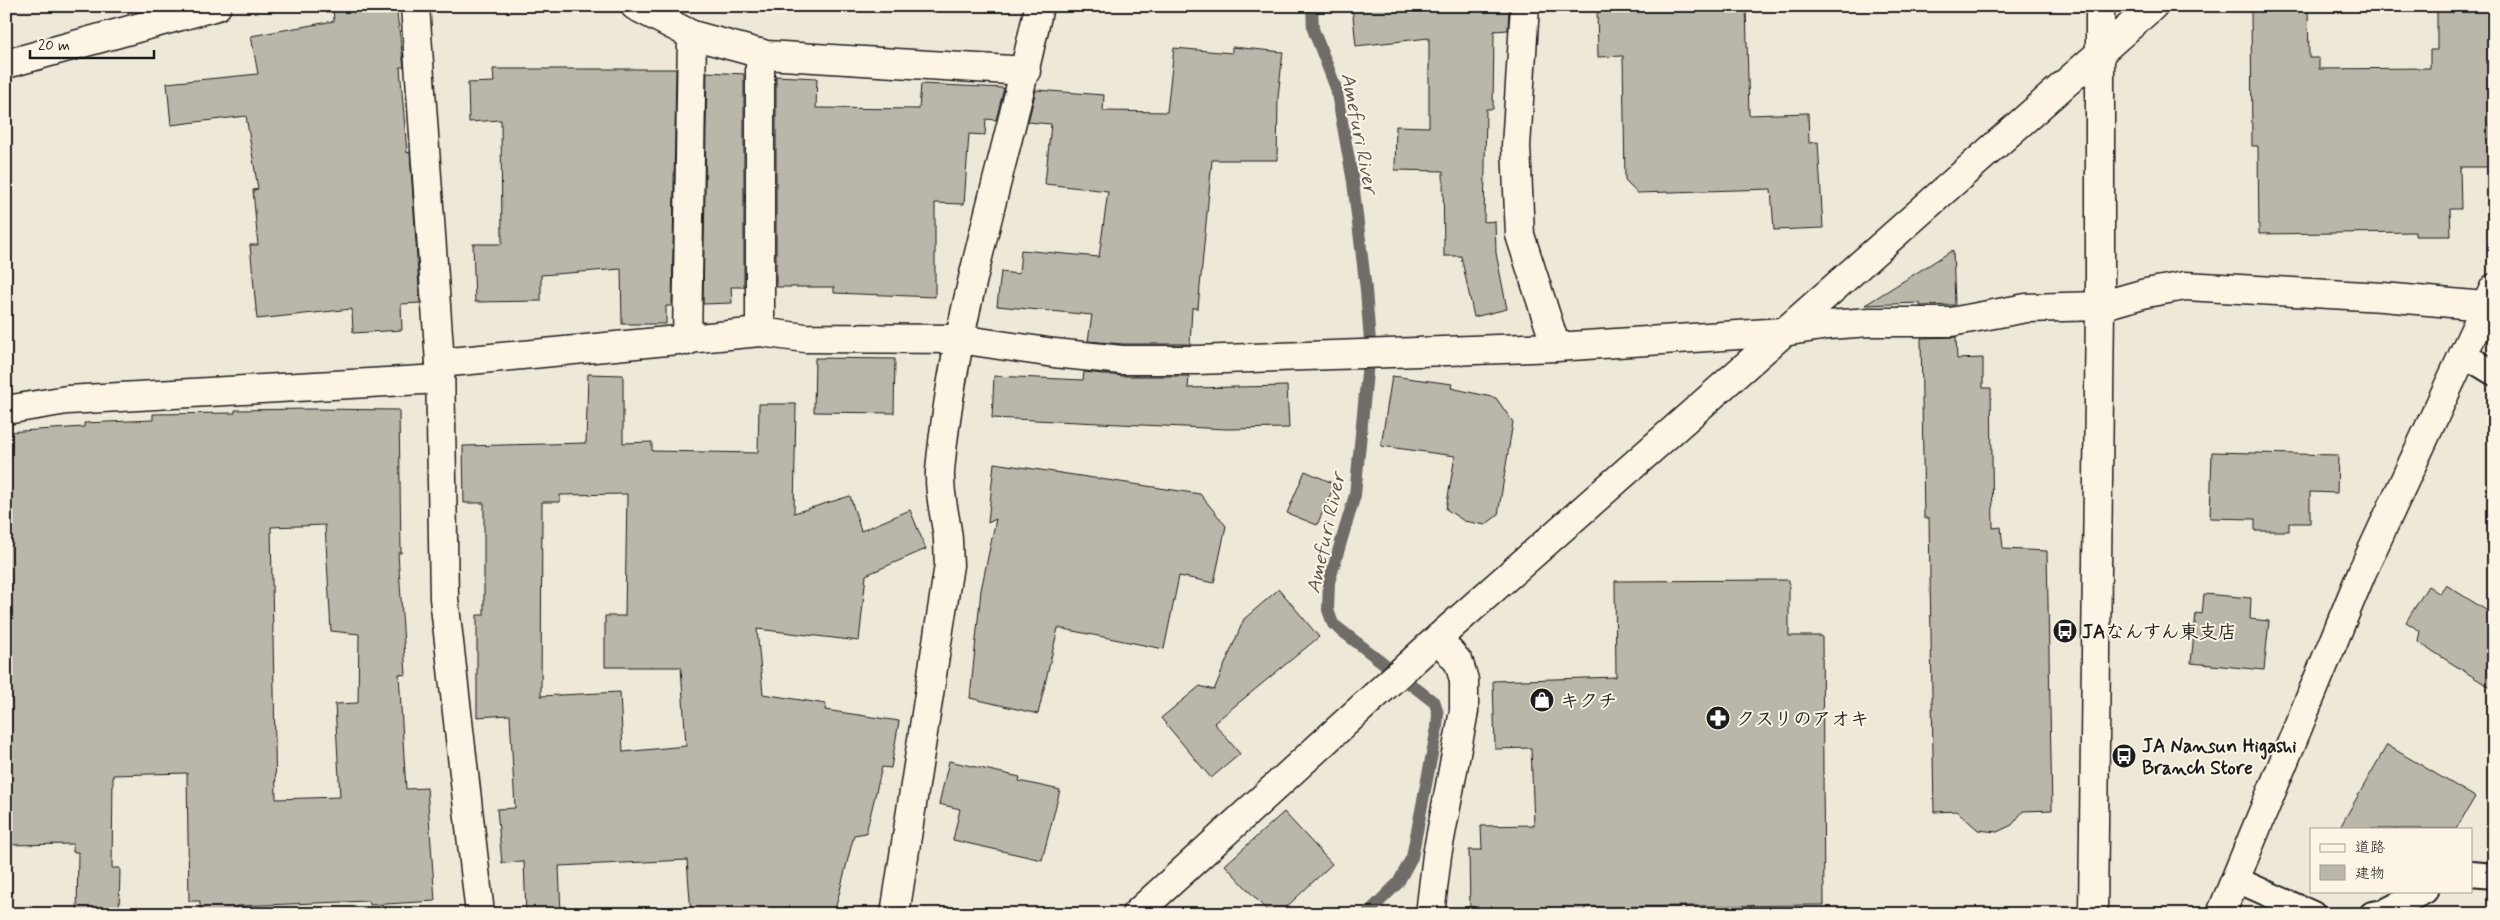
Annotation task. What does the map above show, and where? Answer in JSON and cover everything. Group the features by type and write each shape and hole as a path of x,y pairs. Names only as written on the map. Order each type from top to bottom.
{"street":[{"path":"6,64 217,6"},
{"path":"415,6 440,371 444,598 480,914"},
{"path":"636,6 692,35 766,55 1026,71"},
{"path":"895,914 949,565 948,532 940,504 940,472 960,339 1026,71 1039,6"},
{"path":"1525,6 1516,146 1520,235 1556,347"},
{"path":"2093,914 2100,306 2100,6"},
{"path":"1136,914 1438,638 1783,332 2100,55 2153,6"},
{"path":"687,341 692,35"},
{"path":"760,53 760,332"},
{"path":"6,410 67,400 440,371 760,332 805,338 960,339 1054,353 1122,360 1197,360 1556,347 1783,332 1828,325 1870,322 1951,322 2026,308 2100,306 2146,293 2185,286 2383,296 2489,297 2362,572 2221,914"},
{"path":"1430,914 1437,855 1464,710 1464,680 1459,663 1438,638"}],"lane":[{"path":"2463,354 2494,373"},
{"path":"2472,874 2494,876"},
{"path":"2235,879 2313,914"},
{"path":"2372,914 2384,912 2423,892"}],"building":[{"path":"333,6 396,6 404,67 400,67 407,153 410,152 420,303 401,304 402,330 353,333 352,309 257,319 250,245 258,245 253,190 258,189 246,116 171,125 167,83 258,74 251,36 334,21"},
{"path":"1352,6 1509,6 1508,30 1494,31 1493,109 1486,109 1484,222 1495,221 1496,253 1507,309 1474,317 1461,256 1444,256 1443,171 1395,170 1396,126 1429,127 1429,38 1356,46"},
{"path":"1597,6 1746,6 1749,115 1808,113 1809,143 1818,142 1823,228 1774,230 1771,189 1637,193 1625,181 1623,56 1598,57"},
{"path":"2251,6 2308,6 2309,58 2319,58 2319,69 2430,68 2430,50 2437,50 2437,6 2488,6 2490,167 2460,167 2461,209 2450,209 2451,236 2415,236 2415,232 2259,234 2258,146 2252,146"},
{"path":"1232,47 1283,52 1278,97 1277,160 1212,160 1198,308 1192,308 1190,344 1123,344 1088,341 1092,315 997,306 1001,272 1019,274 1021,250 1099,257 1108,191 1045,184 1051,124 1028,122 1036,90 1104,95 1103,111 1167,112 1174,48 1232,53"},
{"path":"493,69 676,69 672,306 666,306 666,324 622,324 621,269 541,275 541,301 475,302 473,244 502,244 501,120 469,122 468,83 494,82"},
{"path":"707,72 744,74 744,287 731,287 732,303 703,304"},
{"path":"776,76 817,78 816,108 919,109 921,84 1004,88 996,120 986,119 985,135 969,134 964,204 935,203 935,297 834,293 834,287 776,287"},
{"path":"1953,250 1955,305 1920,306 1920,303 1865,305"},
{"path":"1956,337 1957,359 1983,358 1983,388 1991,388 1993,528 2001,527 2003,549 2047,551 2052,810 2023,811 2012,825 1997,832 1978,830 1957,811 1934,812 1929,518 1924,518 1921,338"},
{"path":"815,358 895,359 894,413 814,412"},
{"path":"1084,372 1122,376 1189,376 1188,388 1287,386 1289,428 1227,429 992,418 994,376 1083,380"},
{"path":"588,374 623,375 623,443 652,442 652,451 758,453 759,404 796,404 794,513 850,496 861,531 910,510 926,549 866,575 859,641 757,629 763,694 826,704 825,710 899,721 891,768 882,767 866,833 854,835 834,914 691,914 687,860 559,866 561,914 526,914 524,862 502,863 497,809 515,808 510,715 477,717 477,615 484,615 484,503 464,503 463,446 586,443","holes":["627,494 625,616 605,616 605,667 681,667 686,746 623,752 620,692 541,696 542,502 560,502 560,495"]},
{"path":"1392,376 1452,384 1451,388 1496,398 1513,422 1498,515 1485,525 1464,521 1446,509 1455,456 1381,446"},
{"path":"235,410 399,410 401,553 398,553 406,675 399,674 406,789 427,788 435,901 370,905 369,901 236,906 236,914 200,914 200,901 189,901 187,773 113,775 112,868 120,868 119,914 77,914 78,852 73,852 73,844 6,845 6,432 84,427 84,423 153,420 153,414 235,413","holes":["325,525 331,631 359,634 358,703 335,704 340,797 276,799 271,527"]},
{"path":"2212,452 2338,455 2337,493 2310,492 2310,523 2289,523 2289,531 2255,531 2255,519 2210,518"},
{"path":"994,463 1200,494 1226,526 1214,583 1179,576 1164,649 1058,628 1038,714 970,698 981,590 996,519 988,523"},
{"path":"1305,471 1335,484 1317,525 1287,513"},
{"path":"1789,580 1789,636 1822,636 1824,905 1585,907 1585,914 1470,914 1469,850 1482,850 1481,826 1534,825 1531,748 1495,749 1493,681 1616,677 1615,581"},
{"path":"2446,585 2494,615 2494,690 2418,642 2420,631 2406,622 2428,586 2440,594"},
{"path":"1279,589 1319,637 1214,723 1240,754 1211,778 1161,718 1200,686 1214,690 1244,619"},
{"path":"2204,594 2251,598 2250,619 2269,621 2264,670 2191,663 2196,613 2202,614"},
{"path":"2387,745 2475,797 2457,828 2340,828"},
{"path":"949,761 1020,777 1019,781 1060,790 1042,860 953,840 960,809 939,804"},
{"path":"1284,812 1332,864 1279,914 1270,914 1225,865"}],"waterway":[{"name":"Amefuri River","path":"1312,6 1313,29 1336,88 1353,182 1366,290 1370,342 1355,495 1329,582 1328,610 1333,624 1435,703 1438,714 1437,728 1412,857 1398,883 1367,914"}],"place":[{"name":"JAなんすん東支店","path":"2065,631"},
{"name":"キクチ","path":"1542,700"},
{"name":"クスリのアオキ","path":"1718,718"},
{"name":"JA Nansun Higashi Branch Store","path":"2124,756"}]}
